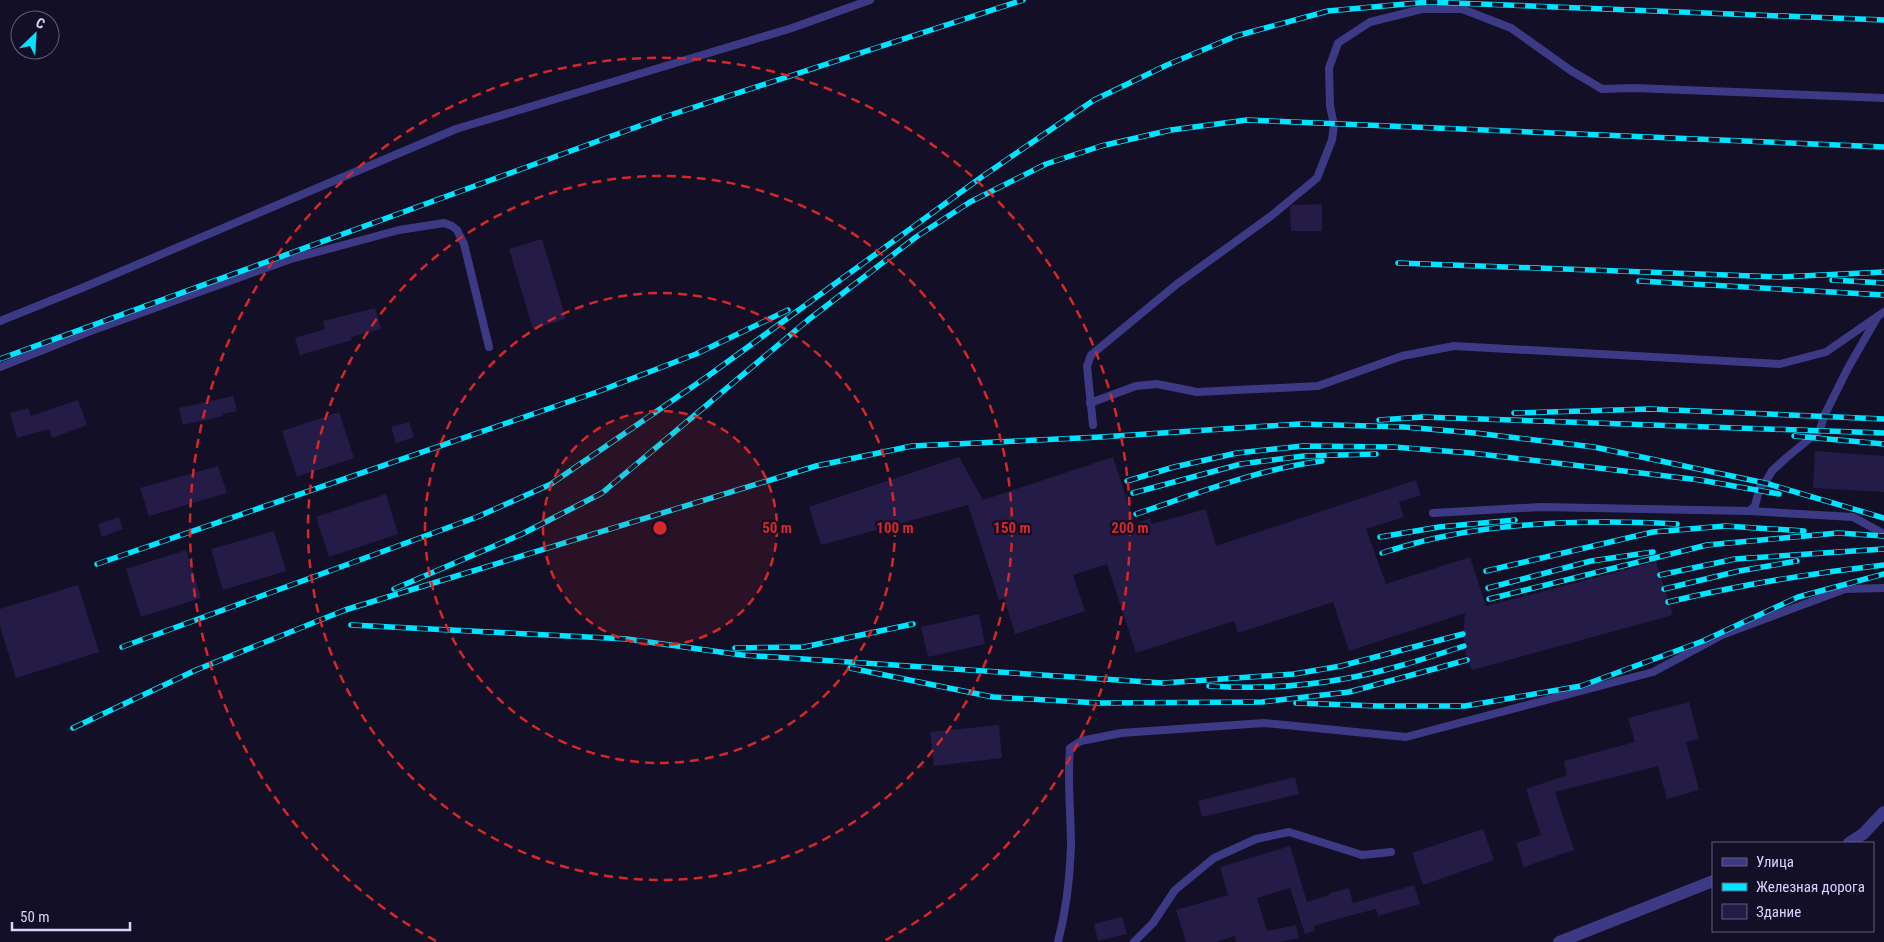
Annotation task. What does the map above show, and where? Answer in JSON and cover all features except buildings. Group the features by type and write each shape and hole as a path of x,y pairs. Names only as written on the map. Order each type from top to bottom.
{"street":[{"path":"1850,842 1863,834 1884,812"},
{"path":"1559,942 1712,881"}],"lane":[{"path":"0,321 456,129 792,28 870,0"},
{"path":"1093,425 1087,366 1091,355 1177,284 1271,216 1317,178 1332,140 1334,125 1330,106 1330,68 1338,43 1370,22 1422,9 1462,9 1511,28 1570,70 1602,89 1634,88 1884,98"},
{"path":"0,368 88,332 291,259 400,230 444,223 457,230 464,244 489,347"},
{"path":"1090,403 1136,386 1157,384 1197,392 1318,386 1402,356 1454,346 1780,364 1826,352 1881,314"},
{"path":"1749,512 1755,506 1760,486 1765,483 1772,471 1820,430 1824,416 1848,368 1881,314"},
{"path":"1433,513 1541,507 1749,512 1853,517 1884,534"},
{"path":"1058,942 1069,875 1071,845 1068,763 1070,748 1081,740 1122,733 1264,722 1406,737 1653,672 1722,635 1845,589 1884,588"},
{"path":"1134,942 1153,923 1175,890 1214,858 1256,840 1289,832 1362,855 1391,852"}],"railway":[{"path":"0,359 664,117 1023,0"},
{"path":"122,647 477,517 551,484 708,376 983,176 1094,100 1167,65 1236,36 1328,11 1428,2 1884,20"},
{"path":"394,589 522,534 602,493 808,320 916,237 970,202 1046,164 1101,146 1171,130 1247,120 1884,147"},
{"path":"1398,263 1780,277 1884,272"},
{"path":"1832,280 1884,283"},
{"path":"1639,281 1884,295"},
{"path":"97,564 597,392 696,354 788,310"},
{"path":"1514,413 1650,409 1884,419"},
{"path":"1379,420 1422,417 1884,433"},
{"path":"73,728 196,670 345,610 816,466 912,446 1101,437 1299,424 1404,427 1594,447 1765,483 1884,518"},
{"path":"1794,436 1884,444"},
{"path":"1127,481 1174,467 1237,453 1303,446 1393,447 1471,453 1700,480 1779,494"},
{"path":"1133,493 1241,464 1304,456 1376,454"},
{"path":"1136,514 1251,476 1322,461"},
{"path":"1380,537 1439,527 1515,520"},
{"path":"1382,553 1411,544 1470,532 1529,525 1589,522 1677,524"},
{"path":"1486,571 1653,532 1725,526 1804,531"},
{"path":"1489,599 1707,545 1838,533 1884,536"},
{"path":"1660,575 1735,559 1884,549"},
{"path":"1488,588 1591,561 1653,552"},
{"path":"1664,589 1739,571 1797,561"},
{"path":"1668,602 1776,580 1884,565"},
{"path":"1296,703 1378,706 1465,706 1581,686 1703,641 1798,597 1884,574"},
{"path":"735,648 804,647 913,624"},
{"path":"351,625 627,639 742,655 1163,683 1294,674 1341,666 1463,634"},
{"path":"1209,686 1276,687 1326,682 1389,669 1464,646"},
{"path":"850,668 993,697 1099,703 1262,702 1349,692 1467,660"}]}
